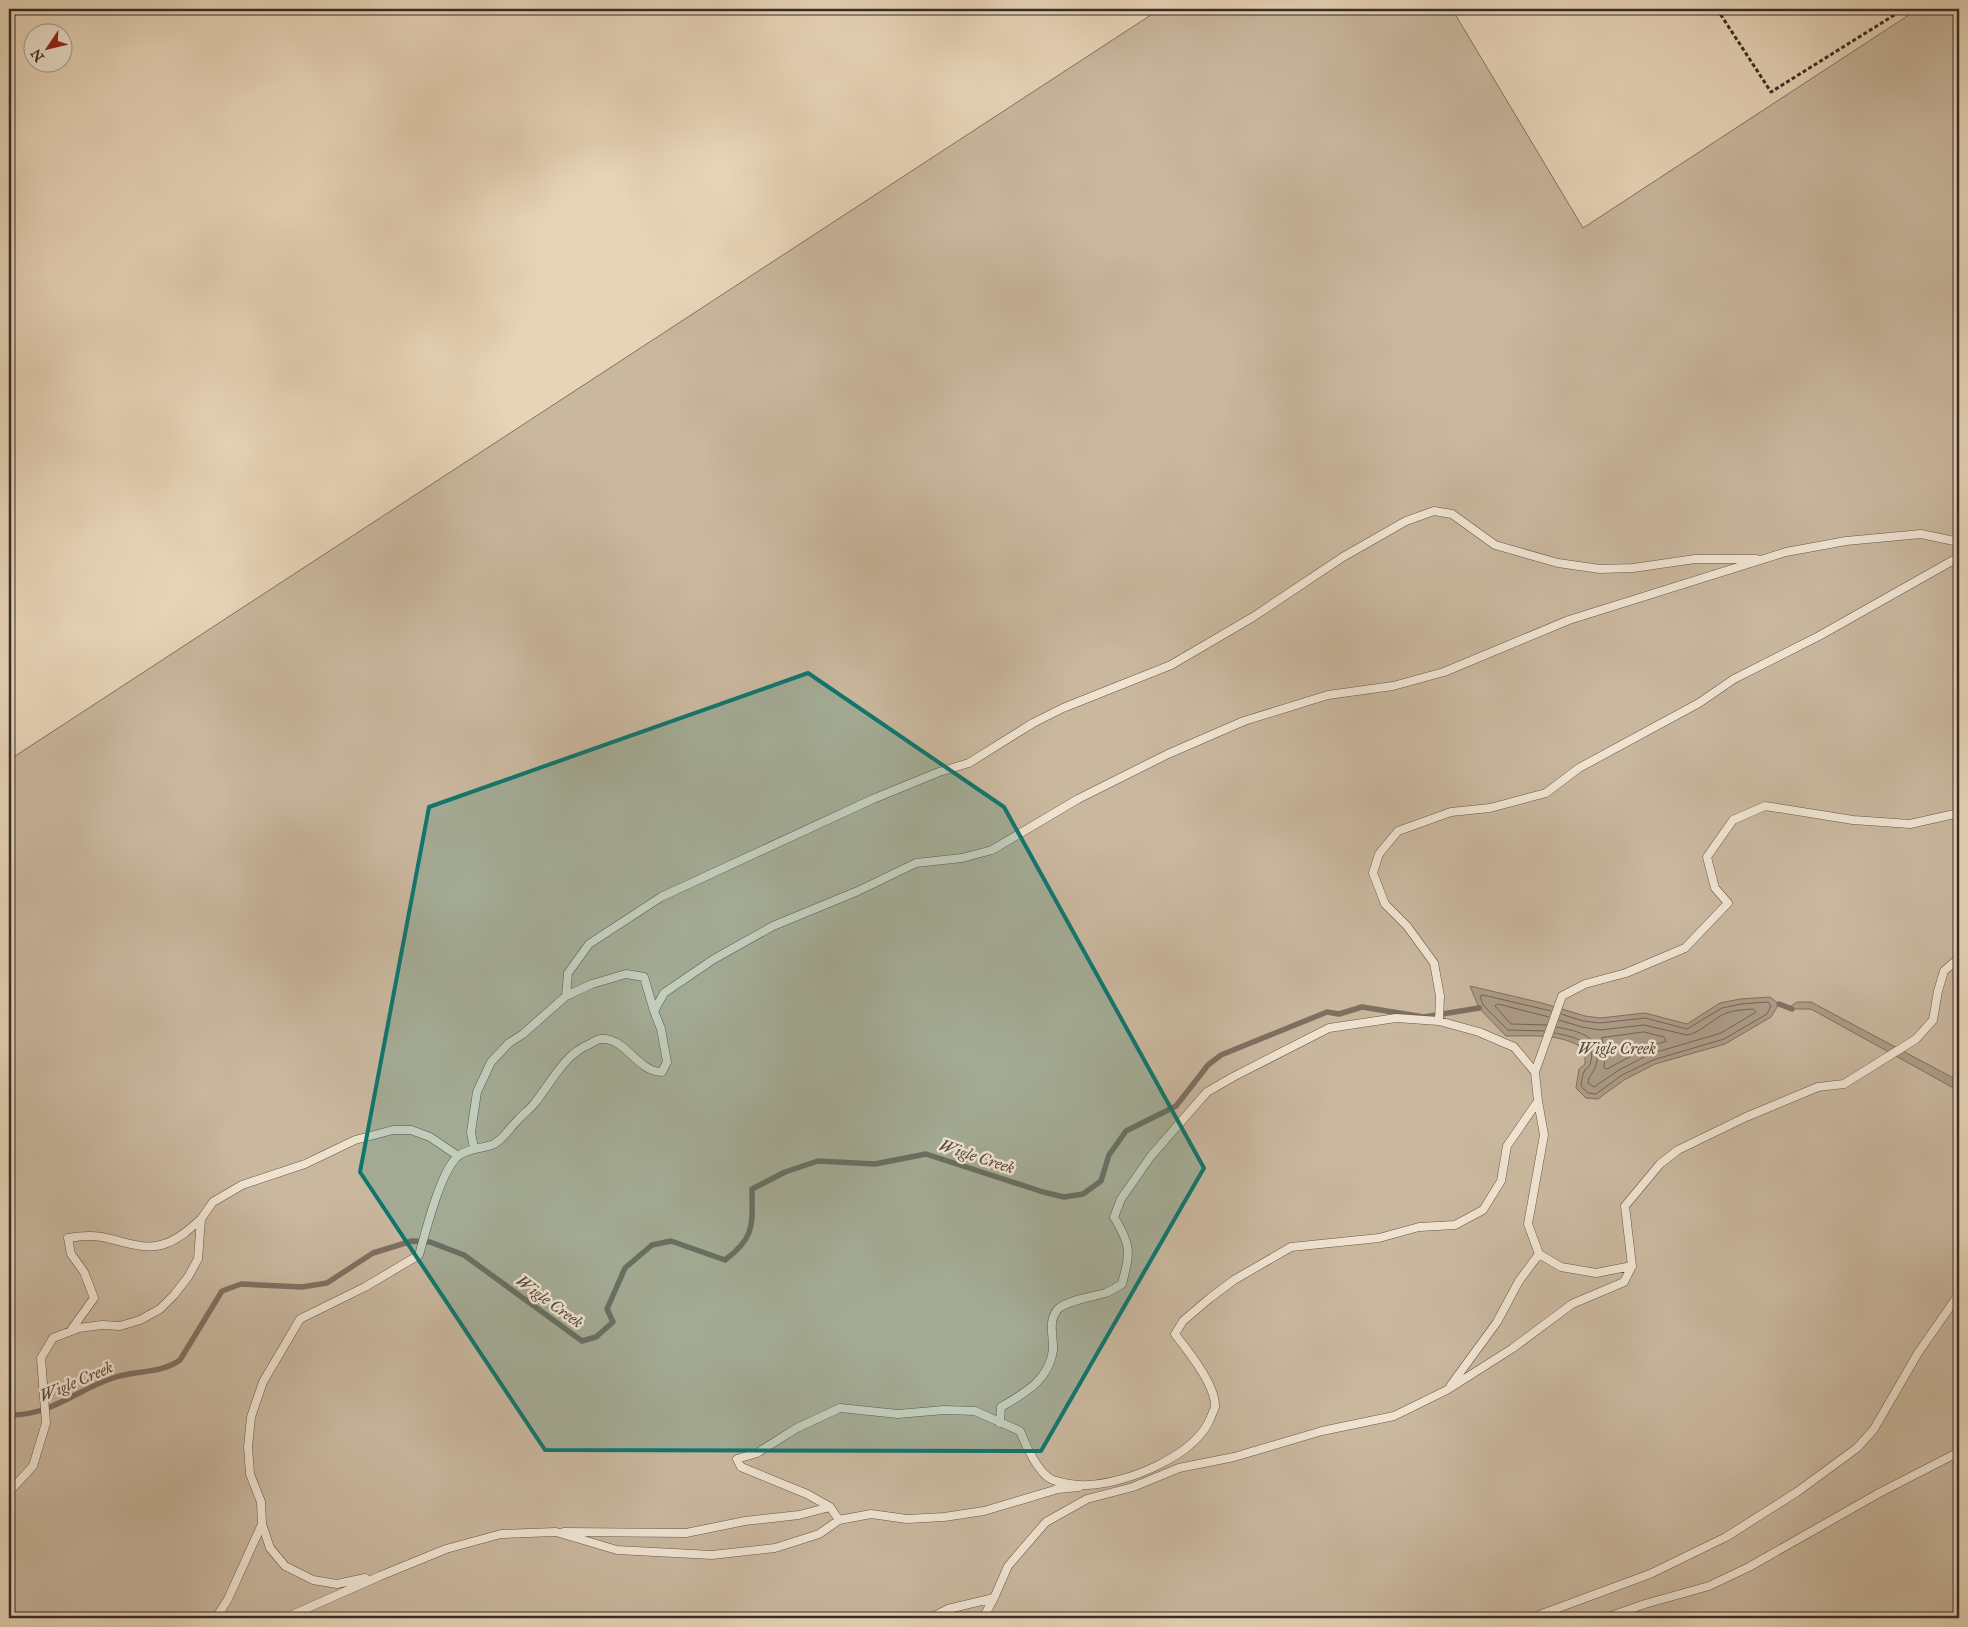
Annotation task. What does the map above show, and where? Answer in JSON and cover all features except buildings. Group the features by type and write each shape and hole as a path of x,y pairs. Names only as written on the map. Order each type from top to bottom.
{"lane":[{"path":"566,996 568,973 589,944 661,897 873,799 939,772 969,763 1063,708 1171,665 1239,626 1343,557 1406,520 1434,511 1452,514 1495,545 1558,563 1600,569 1633,568 1694,558 1765,559"},
{"path":"654,1011 664,993 714,959 773,926 858,891 916,862 962,858 992,850 1078,799 1168,754 1244,721 1328,695 1393,686 1444,672 1569,620 1786,552 1846,541 1921,534 1959,542"},
{"path":"1439,1021 1440,996 1434,963 1407,926 1384,904 1373,873 1379,854 1398,831 1451,812 1490,808 1546,793 1579,768 1699,703 1734,679 1819,636 1959,557"},
{"path":"1632,1266 1596,1273 1561,1267 1539,1254 1528,1224 1544,1135 1534,1072 1562,996 1585,984 1626,973 1685,948 1728,903 1715,888 1707,857 1732,820 1765,806 1853,820 1910,824 1959,814"},
{"path":"983,1618 1008,1566 1046,1522 1087,1499 1133,1487 1179,1468 1234,1457 1322,1431 1394,1416 1447,1390 1513,1348 1572,1304 1624,1282 1632,1266 1625,1206 1660,1164 1678,1150 1746,1117 1818,1087 1844,1084 1916,1039 1932,1020 1944,971 1959,958"},
{"path":"380,1576 337,1584 313,1580 285,1566 270,1548 262,1524 261,1502 250,1474 248,1446 251,1417 263,1382 300,1320 365,1287 418,1255 438,1193 446,1174 458,1156 474,1148 495,1144 533,1105 566,1061 582,1047 600,1039 618,1043 653,1072 662,1072 668,1062 661,1029 644,977 626,974 592,984 566,996 523,1034 509,1043 491,1062 477,1092 471,1132 474,1148"},
{"path":"1000,1423 1001,1407 1022,1395 1045,1376 1053,1350 1051,1324 1059,1309 1081,1298 1106,1292 1122,1284 1129,1255 1125,1235 1114,1217 1121,1199 1151,1156 1207,1092 1329,1028 1396,1018 1439,1021 1479,1032 1514,1047 1534,1072"},
{"path":"556,1532 617,1550 712,1555 775,1548 819,1534 839,1520 871,1514 906,1519 952,1516 984,1511 1058,1489 1126,1479 1173,1458 1206,1430 1215,1406 1209,1384 1195,1360 1175,1334 1183,1321 1234,1280 1292,1247 1379,1238 1419,1227 1455,1225 1483,1210 1501,1181 1507,1146 1538,1101"},
{"path":"70,1331 94,1298 84,1272 71,1254 68,1238 102,1237 143,1246 165,1244 186,1232 201,1220 213,1202 242,1185 305,1164 355,1140 376,1133 393,1130 411,1130 430,1137 458,1156"},
{"path":"9,1492 33,1466 46,1423 41,1358 53,1338 79,1328 102,1325 120,1326 140,1320 160,1309 174,1296 198,1259 201,1220"},
{"path":"1447,1390 1493,1328 1519,1282 1539,1254"},
{"path":"1531,1618 1650,1574 1726,1537 1797,1492 1849,1454 1874,1428 1918,1353 1959,1294"},
{"path":"839,1520 830,1507 807,1494 741,1467 737,1459 757,1453 797,1428 840,1408 898,1414 944,1410 975,1411 1020,1431 1030,1456 1051,1479 1086,1486"},
{"path":"1605,1618 1717,1582 1749,1567 1881,1492 1959,1452"},
{"path":"285,1618 446,1549 501,1534 556,1532 686,1533 745,1521 799,1515 830,1507"},
{"path":"216,1618 228,1599 262,1524"},
{"path":"930,1618 948,1609 994,1598"}],"path":[{"path":"1717,9 1771,92 1904,9"}],"highlighted area":[{"path":"808,673 1004,807 1204,1168 1041,1451 545,1450 360,1172 429,807"}],"shaded area":[{"path":"1160,9 1452,9 1583,228 1918,9 1959,9 1959,1618 9,1618 9,760"}],"water":[{"name":"Wigle Creek","path":"1470,986 1542,1003 1585,1016 1600,1018 1645,1013 1687,1024 1720,1003 1740,999 1770,997 1779,1004 1771,1017 1725,1044 1655,1064 1624,1080 1598,1099 1586,1098 1576,1088 1579,1069 1585,1064 1585,1050 1558,1038 1506,1036 1479,1008"},
{"path":"1797,1002 1811,1002 1959,1081 1959,1091 1811,1009 1792,1009 1791,1006"}],"waterway":[{"name":"Wigle Creek","path":"1779,1004 1792,1009"},
{"name":"Wigle Creek","path":"9,1415 24,1414 51,1407 113,1378 165,1368 180,1360 222,1291 241,1284 302,1287 327,1283 373,1253 412,1241 430,1242 464,1255 582,1341 596,1337 613,1322 607,1309 625,1268 652,1245 671,1241 725,1260 735,1252 747,1237 750,1229 752,1221 752,1189 785,1172 818,1161 875,1164 926,1154 1043,1192 1064,1197 1083,1194 1101,1181 1109,1155 1126,1131 1176,1106 1208,1065 1221,1055 1327,1012 1339,1014 1362,1007 1424,1017 1479,1008"}]}
